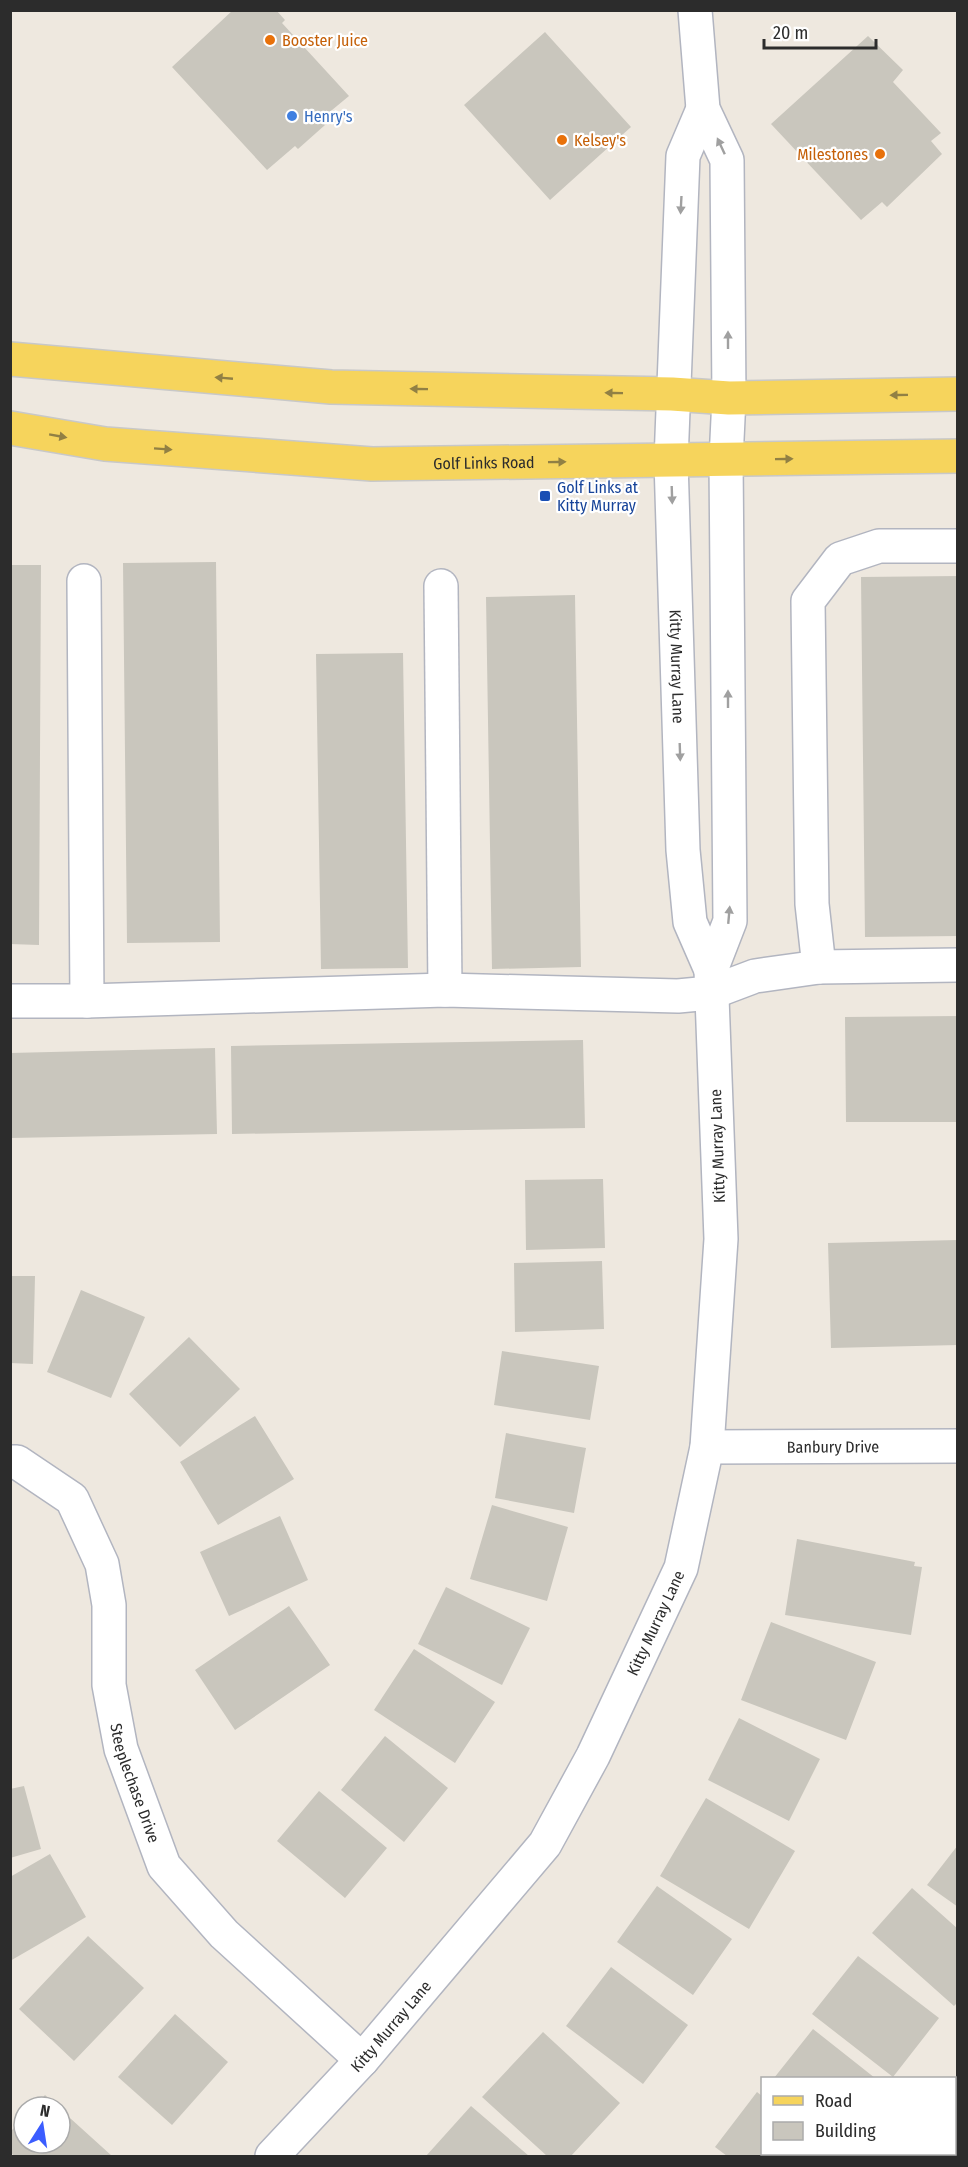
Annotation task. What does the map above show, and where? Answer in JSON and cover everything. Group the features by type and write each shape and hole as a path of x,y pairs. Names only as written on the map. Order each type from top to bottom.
{"main road":[{"path":"11,359 331,387 672,394 729,398 957,394"},
{"name":"Golf Links Road","path":"10,428 105,444 372,464 957,456"}],"street":[{"path":"695,10 703,109"},
{"name":"Kitty Murray Lane","path":"272,2157 362,2060 545,1844 593,1756 681,1568 707,1447 721,1239 710,981 690,922 683,849 671,461 683,156 703,109"},
{"name":"Kitty Murray Lane","path":"703,109 727,160 729,398 726,460 730,921 710,981"},
{"path":"819,967 812,904 808,601 840,559 879,546 957,546"},
{"path":"84,581 87,1001"},
{"path":"441,586 446,990"},
{"path":"10,1001 87,1001 446,990 678,996 710,981 819,967 957,966"},
{"name":"Banbury Drive","path":"707,1447 957,1446"},
{"name":"Steeplechase Drive","path":"10,1462 17,1462 72,1499 102,1564 109,1605 109,1684 121,1749 164,1866 224,1934 362,2060"}],"building":[{"path":"233,10 276,10 285,20 282,23 349,96 320,120 325,125 298,149 295,146 267,170 172,67"},
{"path":"545,32 631,127 550,200 464,105"},
{"path":"868,36 903,70 893,82 941,133 931,141 942,154 887,207 882,202 861,220 771,124"},
{"path":"216,562 220,942 127,943 123,563"},
{"path":"10,565 41,565 39,945 10,944"},
{"path":"958,576 958,936 865,937 861,577"},
{"path":"575,595 581,967 492,969 486,597"},
{"path":"403,653 408,968 321,969 316,654"},
{"path":"958,1016 958,1122 846,1122 845,1017"},
{"path":"583,1040 585,1128 232,1134 231,1046"},
{"path":"215,1048 217,1134 10,1138 10,1053"},
{"path":"603,1179 605,1248 526,1250 525,1180"},
{"path":"958,1240 958,1345 831,1348 828,1243"},
{"path":"602,1261 604,1329 515,1332 514,1263"},
{"path":"10,1276 35,1276 33,1364 10,1363"},
{"path":"81,1290 145,1317 111,1398 47,1372"},
{"path":"189,1337 240,1389 180,1447 129,1394"},
{"path":"502,1351 599,1366 590,1420 494,1405"},
{"path":"255,1416 294,1479 218,1525 180,1462"},
{"path":"506,1433 586,1448 574,1513 495,1498"},
{"path":"492,1505 568,1527 547,1601 470,1579"},
{"path":"280,1516 308,1580 229,1616 200,1552"},
{"path":"797,1539 915,1562 914,1566 922,1567 911,1635 785,1615"},
{"path":"446,1587 530,1628 502,1685 418,1644"},
{"path":"289,1606 330,1665 235,1730 195,1670"},
{"path":"771,1622 876,1662 846,1740 741,1700"},
{"path":"414,1649 495,1702 455,1763 374,1710"},
{"path":"739,1718 820,1759 789,1821 708,1780"},
{"path":"385,1736 448,1788 404,1842 341,1790"},
{"path":"24,1786 41,1849 10,1858 10,1789"},
{"path":"319,1791 387,1848 345,1898 277,1841"},
{"path":"706,1798 795,1851 749,1929 660,1876"},
{"path":"958,1845 958,1907 927,1885"},
{"path":"50,1854 86,1917 10,1961 10,1877"},
{"path":"657,1886 732,1939 693,1995 617,1942"},
{"path":"912,1888 958,1929 958,2002 954,2006 872,1933"},
{"path":"88,1936 144,1988 74,2061 19,2009"},
{"path":"858,1956 939,2018 893,2077 812,2014"},
{"path":"611,1967 688,2025 643,2084 566,2026"},
{"path":"175,2014 228,2062 172,2125 118,2077"},
{"path":"813,2029 874,2077 775,2077"},
{"path":"543,2032 620,2103 571,2156 547,2156 482,2097"},
{"path":"757,2092 761,2095 761,2155 827,2155 727,2156 715,2147"},
{"path":"471,2106 529,2156 426,2156"},
{"path":"72,2120 112,2156 13,2155 72,2155"},
{"path":"12,2130 12,2154 10,2153 10,2132"}],"place":[{"name":"Booster Juice","path":"270,40"},
{"name":"Henry's","path":"292,116"},
{"name":"Kelsey's","path":"562,140"},
{"name":"Milestones","path":"880,154"},
{"name":"Golf Links at Kitty Murray","path":"545,496"}]}
